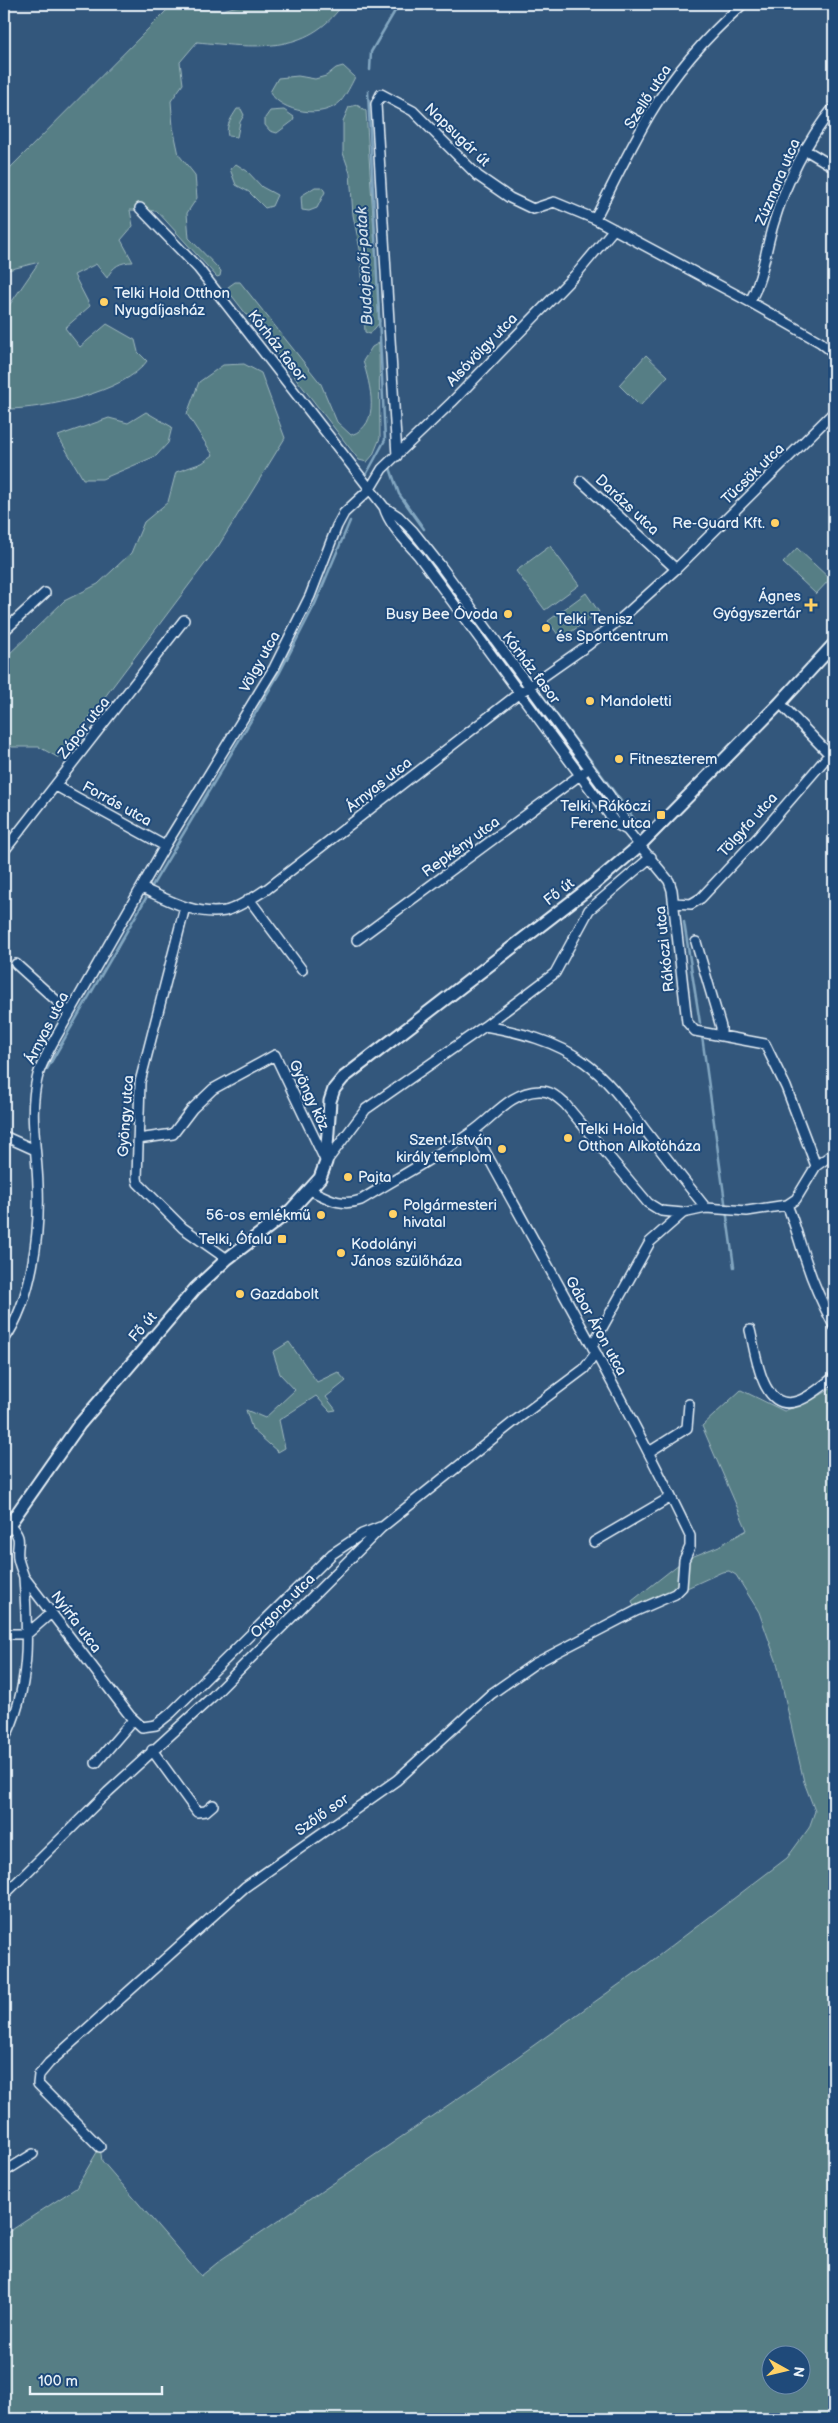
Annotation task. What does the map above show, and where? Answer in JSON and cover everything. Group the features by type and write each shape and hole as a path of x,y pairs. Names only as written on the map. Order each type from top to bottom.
{"main road":[{"name":"Fő út","path":"7,1529 79,1425 196,1289 227,1259 291,1210 320,1178 326,1162 330,1101 334,1088 342,1078 593,886 640,845 780,704 834,644"}],"street":[{"name":"Szellő utca","path":"595,219 650,113 691,56 712,31 743,4"},
{"name":"Napsugár út","path":"396,456 376,104 381,94 413,111 478,176 510,198 533,209 554,202 595,219 750,302 820,342 834,353"},
{"name":"Zúzmara utca","path":"750,302 760,284 773,225 804,149 834,107"},
{"path":"804,149 834,167"},
{"name":"Kórház fasor","path":"140,208 198,268 384,507 408,526 589,768 620,812 627,830 640,845"},
{"name":"Alsóvölgy utca","path":"370,489 382,469 578,272 614,229"},
{"name":"Tücsök utca","path":"528,687 624,616 676,569 834,412"},
{"name":"Darázs utca","path":"581,482 676,569"},
{"name":"Völgy utca","path":"165,846 274,668 310,596 337,526 344,513 370,489"},
{"name":"Kórház fasor","path":"384,507 386,514 399,534 418,555 518,694 581,775 616,824 627,830"},
{"path":"418,555 426,549"},
{"path":"4,631 46,593"},
{"name":"Zápor utca","path":"4,851 184,620"},
{"name":"Árnyas utca","path":"142,888 185,907 208,911 226,910 249,899 267,889 528,687"},
{"path":"780,704 833,754"},
{"name":"Tölgyfa utca","path":"674,903 691,904 700,898 833,754"},
{"name":"Repkény utca","path":"358,940 589,768"},
{"name":"Forrás utca","path":"56,786 165,846"},
{"name":"Rákóczi utca","path":"640,845 669,881 674,903 687,1022 695,1031 765,1044 786,1087 816,1166"},
{"name":"Árnyas utca","path":"4,1340 20,1312 30,1278 38,1186 34,1150 34,1110 38,1076 52,1044 165,846"},
{"name":"Fő út","path":"326,1162 366,1109 485,1026 555,973 589,910 651,857"},
{"path":"249,899 302,970"},
{"name":"Gyöngy utca","path":"185,907 140,1082 138,1183 183,1228 227,1259"},
{"name":"Rákóczi utca","path":"696,942 721,1027 721,1035"},
{"path":"16,964 70,1012"},
{"path":"485,1026 511,1030 564,1050 596,1071 628,1108 706,1208"},
{"name":"Gyöngy köz","path":"138,1139 173,1134 192,1109 213,1089 275,1055 326,1162"},
{"path":"310,1190 338,1203 351,1204 361,1200 474,1131 490,1116 524,1094 540,1090 554,1094 583,1124 648,1203 661,1211 683,1213 706,1208 719,1208 747,1211 787,1205 796,1199 816,1166 834,1153"},
{"name":"Gábor Áron utca","path":"474,1131 649,1452 690,1536"},
{"path":"4,1136 34,1150"},
{"path":"787,1205 797,1227 805,1258 818,1294 834,1326"},
{"name":"Orgona utca","path":"4,1895 152,1750 212,1696 382,1528 516,1420 584,1369 650,1242 683,1213"},
{"path":"750,1330 763,1383 771,1396 784,1402 798,1401 834,1377"},
{"path":"649,1452 687,1428 689,1404"},
{"path":"594,1542 671,1497"},
{"name":"Nyírfa utca","path":"7,1529 17,1533 20,1542 18,1557 24,1577 134,1720 142,1727 156,1725 171,1713 332,1554 377,1526 382,1528"},
{"name":"Szőlő sor","path":"100,2147 38,2084 39,2075 49,2063 245,1887 397,1780 491,1694 534,1664 636,1611 675,1594 682,1587 684,1560 690,1546 690,1536"},
{"path":"4,1740 20,1702 25,1672 27,1634 24,1577"},
{"path":"4,1634 27,1634 51,1613"},
{"path":"96,1763 134,1720"},
{"path":"152,1750 197,1812 206,1810 213,1805"},
{"path":"4,2172 33,2154"}],"green space":[{"path":"245,4 343,4 329,21 313,33 296,40 258,46 197,42 180,62 183,84 171,101 173,127 179,155 195,175 197,198 187,213 189,238 221,271 220,276 217,277 157,211 130,210 133,226 121,240 133,262 117,266 107,278 96,264 74,275 90,306 65,328 80,347 107,324 135,340 138,352 147,361 136,372 121,382 83,397 41,406 4,408 4,313 39,262 4,271 4,174 168,9 223,10"},
{"path":"343,66 355,77 347,93 333,107 314,112 293,109 283,105 270,92 278,78 298,76 315,79 326,76 336,68"},
{"path":"357,105 366,111 380,322 370,334 365,332 361,254 353,215 350,173 343,153 343,121 349,107"},
{"path":"237,109 241,109 244,115 240,122 237,137 228,136 228,125"},
{"path":"284,110 294,117 293,121 277,133 270,131 265,125 265,118 270,111"},
{"path":"236,164 247,171 262,187 277,195 272,206 265,208 249,192 236,185 230,169"},
{"path":"315,187 322,187 325,192 317,208 309,211 302,210 301,196"},
{"path":"235,282 240,282 321,384 337,422 351,435 361,430 367,423 370,414 370,392 363,361 372,347 379,343 380,438 373,455 367,462 359,460 229,292 228,287"},
{"path":"646,355 668,376 640,406 619,385"},
{"path":"244,364 261,373 285,438 219,545 59,758 39,747 12,747 4,741 4,659 64,601 98,584 131,553 144,522 168,502 176,472 202,463 213,455 187,414 199,382 223,365"},
{"path":"146,412 172,427 168,443 156,456 102,479 83,479 58,436 109,418 128,423"},
{"path":"550,546 579,585 545,610 516,571"},
{"path":"797,548 830,579 816,594 783,563"},
{"path":"586,593 599,612 561,639 548,621"},
{"path":"289,1342 317,1382 338,1372 346,1381 326,1397 336,1410 330,1411 316,1396 279,1420 285,1448 278,1452 252,1429 246,1410 265,1418 295,1390 280,1374 273,1352"},
{"path":"834,1387 834,2419 4,2419 4,2235 76,2188 100,2147 102,2161 201,2276 222,2259 485,2080 645,1966 787,1858 809,1828 815,1811 804,1782 777,1663 759,1612 736,1575 729,1571 722,1572 687,1588 682,1587 636,1611 632,1601 684,1560 719,1546 747,1530 702,1426 741,1390 784,1411 809,1402"}],"waterway":[{"name":"Budajenői-patak","path":"370,70 371,52 399,4"},
{"name":"Budajenői-patak","path":"366,475 385,440 368,91"},
{"path":"390,468 399,494 424,529"},
{"path":"152,886 280,672 315,604 350,521"},
{"path":"521,667 531,680"},
{"path":"536,687 621,801"},
{"path":"627,809 639,826"},
{"path":"47,1069 146,898"},
{"path":"684,922 700,1023"},
{"path":"702,1036 734,1267"}],"place":[{"name":"Telki Hold Otthon Nyugdíjasház","path":"104,302"},
{"name":"Re-Guard Kft.","path":"775,523"},
{"name":"Ágnes Gyógyszertár","path":"811,605"},
{"name":"Busy Bee Óvoda","path":"508,614"},
{"name":"Telki Tenisz és Sportcentrum","path":"546,628"},
{"name":"Mandoletti","path":"590,701"},
{"name":"Fitneszterem","path":"619,759"},
{"name":"Telki, Rákóczi Ferenc utca","path":"661,815"},
{"name":"Telki Hold Otthon Alkotóháza","path":"568,1138"},
{"name":"Szent István király templom","path":"502,1149"},
{"name":"Pajta","path":"348,1177"},
{"name":"Polgármesteri hivatal","path":"393,1214"},
{"name":"56-os emlékmű","path":"321,1215"},
{"name":"Telki, Ófalu","path":"282,1239"},
{"name":"Kodolányi János szülőháza","path":"341,1253"},
{"name":"Gazdabolt","path":"240,1294"}]}
